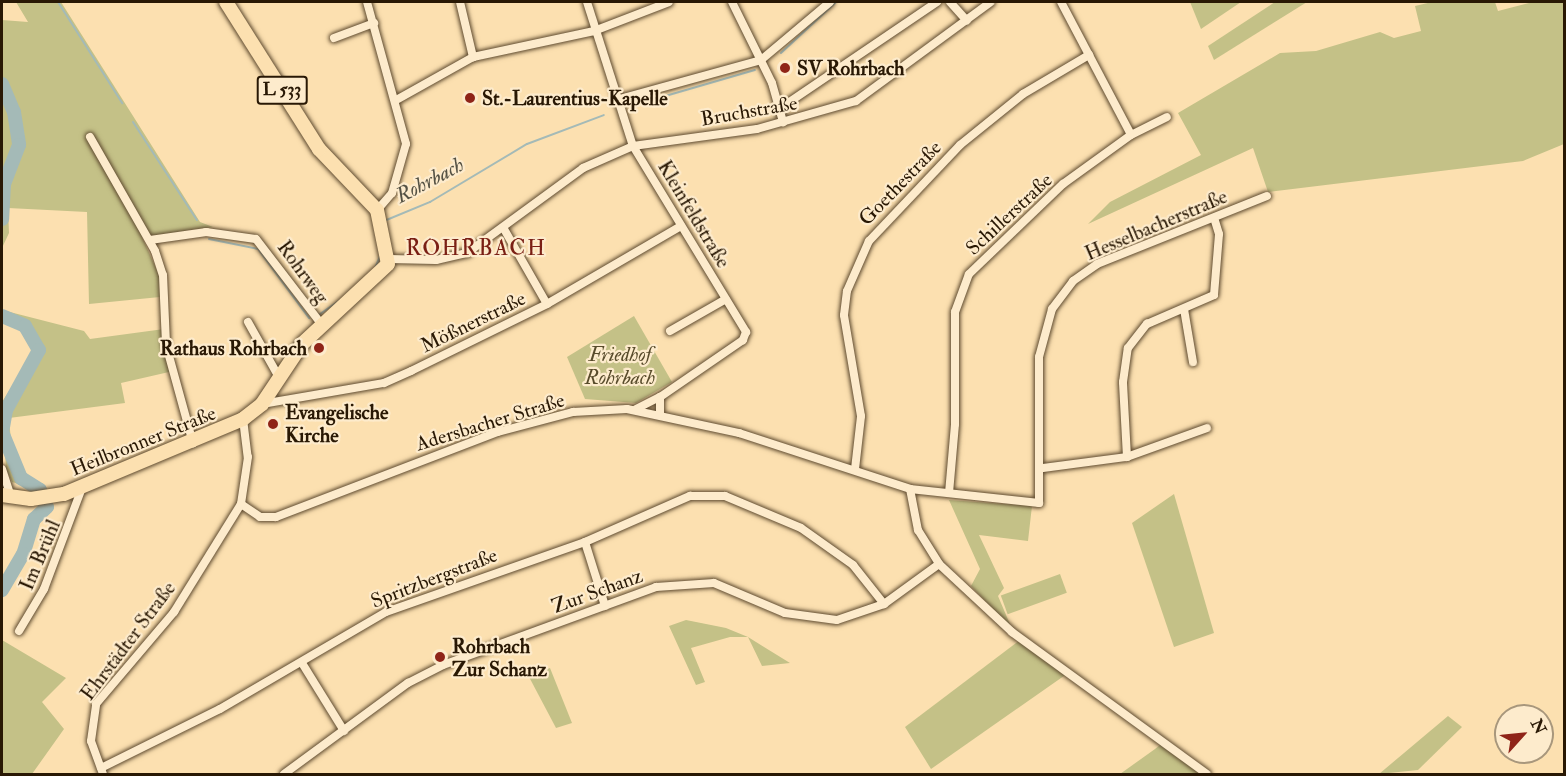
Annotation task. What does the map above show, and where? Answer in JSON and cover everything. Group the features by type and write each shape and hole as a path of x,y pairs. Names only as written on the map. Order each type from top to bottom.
{"main road":[{"name":"L 533","path":"226,2 318,149 380,218"},
{"path":"380,218 389,259"},
{"name":"Heilbronner Straße","path":"6,496 31,499 64,494 193,443 243,419 262,404 322,325 378,278 389,259"}],"street":[{"path":"367,2 398,99 406,144 393,193 380,218"},
{"path":"460,2 473,57"},
{"name":"Kleinfeldstraße","path":"587,2 616,100 633,146 746,332 743,340 660,397 635,409"},
{"path":"398,99 473,57 594,31 669,2"},
{"path":"732,2 761,60 783,123"},
{"path":"616,100 761,60 830,2"},
{"path":"779,109 937,2"},
{"path":"950,2 966,21"},
{"name":"Bruchstraße","path":"389,259 452,257 504,229 583,168 633,146 783,123 829,112 877,90 991,2"},
{"path":"1061,2 1131,135"},
{"path":"333,38 374,23"},
{"name":"Goethestraße","path":"855,469 861,417 844,315 847,291 868,241 960,145 1023,94 1089,55"},
{"name":"Schillerstraße","path":"949,493 955,312 969,274 1063,184 1131,135 1167,117"},
{"path":"90,137 150,240 162,275 166,345 193,443"},
{"name":"Hesselbacherstraße","path":"1039,502 1043,468 1039,357 1052,309 1073,281 1097,264 1267,196"},
{"path":"1127,457 1123,382 1128,348 1148,324 1214,295 1219,234 1214,218"},
{"name":"Mößnerstraße","path":"262,404 384,382 547,304 681,226"},
{"path":"504,229 547,304"},
{"name":"Rohrweg","path":"150,240 206,232 256,239 322,325"},
{"name":"Kleinfeldstraße","path":"670,331 726,298"},
{"path":"1184,309 1192,362"},
{"path":"248,322 280,379"},
{"path":"660,397 660,414"},
{"name":"Adersbacher Straße","path":"241,504 248,513 276,517 498,432 573,412 635,409 855,469 910,489 1039,502"},
{"path":"241,504 248,457 243,419"},
{"path":"1043,468 1127,457 1207,428"},
{"path":"2,469 6,496"},
{"name":"Im Brühl","path":"19,631 44,589 82,488"},
{"path":"910,489 918,531 939,564 1012,632 1208,774"},
{"name":"Spritzbergstraße","path":"102,771 302,663 386,612 585,542 662,505 690,496 725,496 767,509 810,533 853,565 884,603"},
{"name":"Ehrstädter Straße","path":"102,771 91,741 96,704 174,612 241,504"},
{"path":"585,542 605,606"},
{"name":"Zur Schanz","path":"284,774 443,665 656,587 700,581 805,619 837,620 884,603 939,564"},
{"path":"302,663 344,731"}],"green space":[{"path":"16,2 61,2 200,222 213,227 142,237 159,275 160,297 89,304 87,212 8,208 9,233 2,248 2,20 28,22"},
{"path":"1190,2 1241,2 1201,29"},
{"path":"1275,2 1307,2 1214,60 1208,46"},
{"path":"1432,2 1495,2 1498,11 1533,2 1564,2 1564,144 1523,161 1268,192 1253,148 1088,224 1110,202 1201,155 1178,113 1280,53 1316,51 1380,32 1394,38 1421,31 1415,6"},
{"path":"2,310 84,331 90,339 164,329 169,372 121,383 125,403 9,418 12,453 32,488 12,482 6,469 2,402 36,350 29,334 2,320"},
{"name":"Friedhof Rohrbach","path":"634,316 672,382 636,403 585,399 567,357"},
{"path":"1174,494 1214,633 1174,647 1132,523"},
{"path":"949,500 1032,506 1028,541 979,535 1004,588 998,596 1012,629 971,586 980,569"},
{"path":"1060,574 1067,593 1008,614 1001,596"},
{"path":"686,620 726,628 748,637 730,637 691,648 705,682 696,685 669,626"},
{"path":"748,637 790,663 762,666"},
{"path":"1024,637 1071,671 931,769 905,727"},
{"path":"2,640 66,678 42,702 64,729 32,774 2,774"},
{"path":"550,668 572,723 556,728 528,675"},
{"path":"1448,716 1462,727 1418,770 1379,774"},
{"path":"1165,741 1201,774 1120,774 1155,749"}],"waterway":[{"name":"Rohrbach","path":"58,2 122,103"},
{"name":"Rohrbach","path":"781,53 836,2"},
{"name":"Rohrbach","path":"631,106 755,70"},
{"path":"2,84 14,112 19,145 4,184 2,219"},
{"name":"Rohrbach","path":"384,221 430,202 527,144 604,115"},
{"name":"Rohrbach","path":"133,122 197,220"},
{"name":"Rohrbach","path":"209,239 258,249 309,318"},
{"name":"Rohrbach","path":"375,268 380,256"},
{"name":"Rohrbach","path":"320,314 340,300"},
{"path":"2,316 25,326 39,350 6,410 2,432 21,478 40,490 47,507 34,519 23,554 2,590"}],"place":[{"name":"SV Rohrbach","path":"785,68"},
{"name":"St.-Laurentius-Kapelle","path":"470,98"},
{"name":"Rathaus Rohrbach","path":"319,348"},
{"name":"Evangelische Kirche","path":"273,424"},
{"name":"Rohrbach Zur Schanz","path":"440,657"}],"district":[{"name":"ROHRBACH","path":"476,249"}]}
